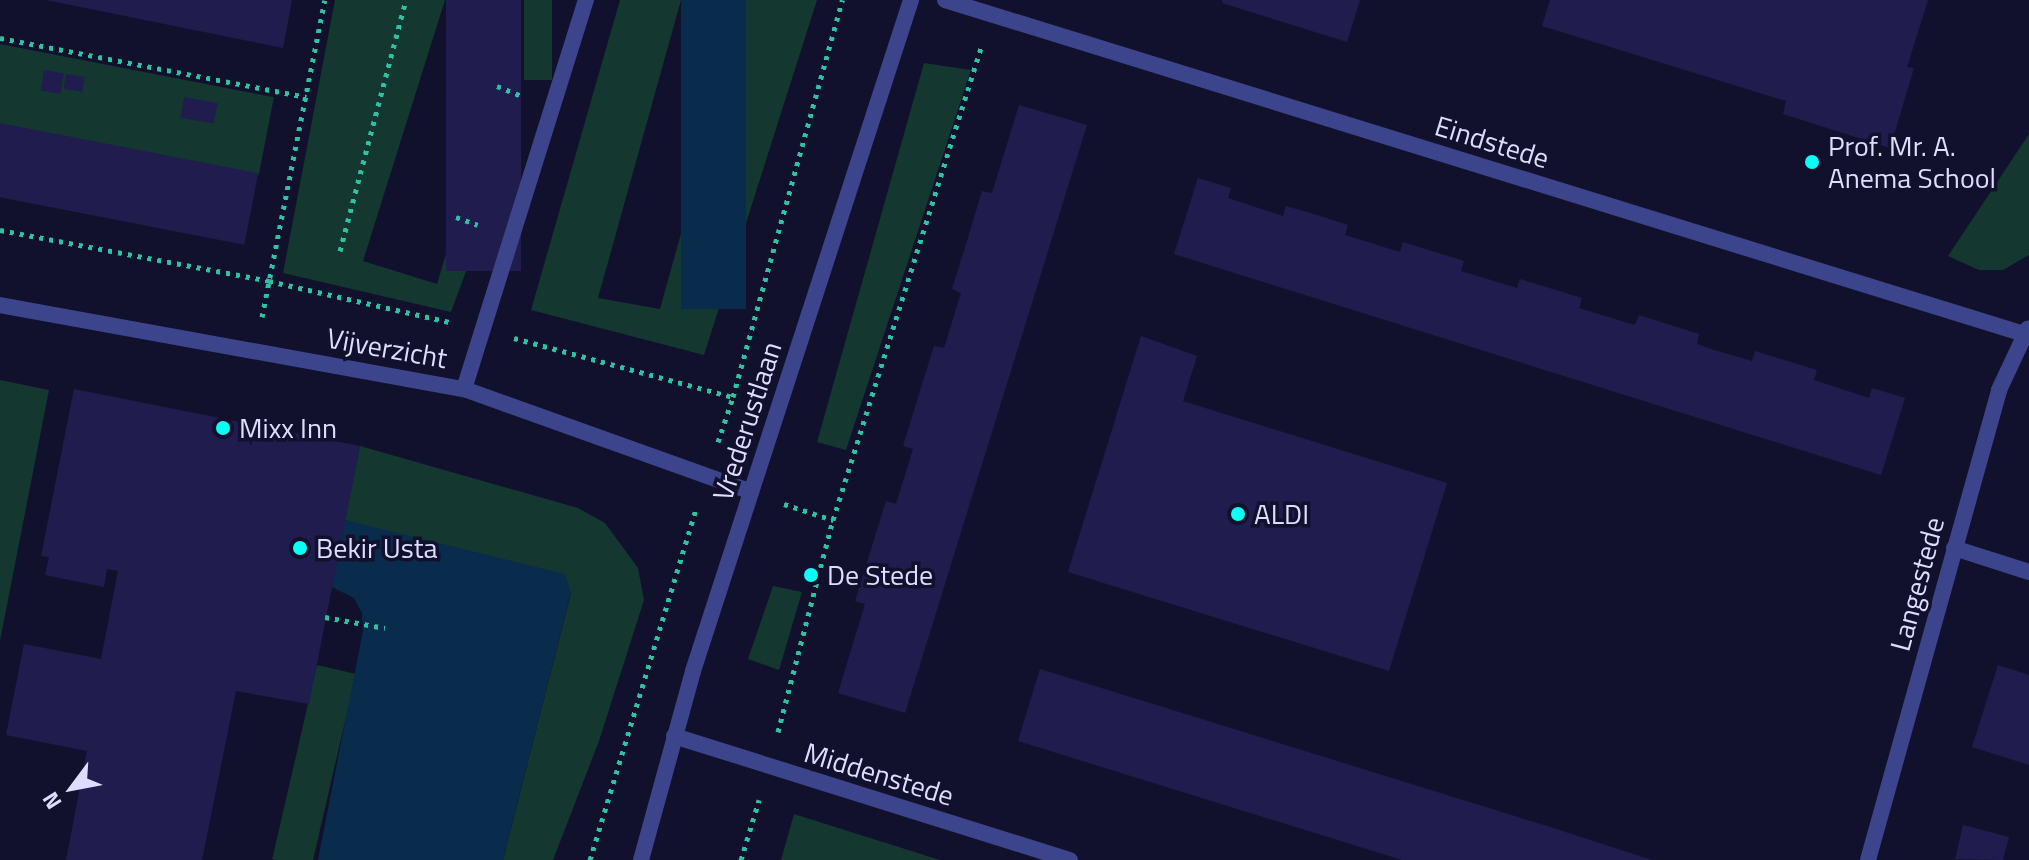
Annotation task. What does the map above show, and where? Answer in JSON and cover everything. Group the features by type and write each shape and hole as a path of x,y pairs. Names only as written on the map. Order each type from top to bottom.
{"street":[{"path":"464,389 586,0"},
{"name":"Vrederustlaan","path":"641,860 674,736 911,0"},
{"name":"Eindstede","path":"945,0 2026,330"},
{"name":"Vijverzicht","path":"0,305 464,389 751,492"},
{"name":"Langestede","path":"1868,860 1999,390 2026,330"},
{"path":"1954,548 2029,572"},
{"name":"Middenstede","path":"674,736 1070,860"}],"path":[{"path":"255,351 325,0"},
{"path":"340,251 406,0"},
{"name":"Vrederustlaan","path":"590,860 706,475 733,397 842,0"},
{"path":"741,860 769,767 833,520 992,15"},
{"path":"0,38 306,97"},
{"path":"0,230 269,281 485,330 733,397"},
{"path":"751,492 833,520"},
{"path":"325,617 385,628"}],"green space":[{"path":"335,0 445,0 363,261 437,284 455,224 481,231 451,312 283,273"},
{"path":"524,0 552,0 552,80 524,80"},
{"path":"620,0 681,0 598,298 660,309 746,0 817,0 704,355 531,310"},
{"path":"0,44 274,97 259,175 0,124"},
{"path":"924,63 971,70 846,450 817,442"},
{"path":"495,94 520,101 487,215 462,207"},
{"path":"2029,134 2029,255 2003,270 1979,270 1948,256"},
{"path":"0,380 49,390 0,641"},
{"path":"360,446 578,508 605,523 638,568 644,600 599,741 553,860 503,860 571,593 345,520"},
{"path":"773,586 802,592 779,670 748,659"},
{"path":"317,665 356,674 313,860 272,859"},
{"path":"794,814 940,860 781,860"}],"water":[{"path":"681,0 746,0 746,309 681,309"},
{"path":"345,520 565,574 571,592 503,860 318,860 363,631 362,613 354,598 332,587"}],"building":[{"path":"46,0 292,0 283,48"},
{"path":"446,0 521,0 521,271 446,271"},
{"path":"1222,0 1360,0 1347,42 1222,3"},
{"path":"1550,0 1928,0 1907,67 1914,68 1890,148 1783,114 1786,101 1542,26"},
{"path":"44,70 64,73 60,94 41,91"},
{"path":"66,74 85,77 82,92 64,89"},
{"path":"184,97 217,103 214,124 180,118"},
{"path":"1019,105 1087,125 905,713 838,693 865,604 855,601 886,501 896,504 913,449 903,446 934,346 944,348 961,293 952,289 982,191 992,193"},
{"path":"0,123 258,173 244,245 0,197"},
{"path":"1198,178 1231,188 1228,198 1283,216 1286,206 1317,215 1348,225 1345,235 1400,252 1403,242 1464,261 1461,271 1517,288 1520,279 1582,298 1579,308 1595,313 1635,325 1639,315 1699,334 1697,344 1714,350 1752,361 1755,351 1817,370 1814,380 1869,398 1872,388 1905,398 1881,475 1174,254"},
{"path":"1141,336 1197,356 1183,401 1447,483 1389,671 1068,572"},
{"path":"74,389 360,446 309,704 236,691 202,860 66,860 87,751 6,735 24,644 101,659 118,571 107,569 104,587 45,575 49,557 41,556"},
{"path":"1998,665 2029,675 2029,765 1972,747"},
{"path":"1040,669 1652,860 1402,860 1018,741"},
{"path":"1963,825 2009,837 2003,860 1955,859"}],"place":[{"name":"Prof. Mr. A. Anema School","path":"1812,162"},
{"name":"Mixx Inn","path":"223,428"},
{"name":"ALDI","path":"1238,514"},
{"name":"Bekir Usta","path":"300,548"},
{"name":"De Stede","path":"811,575"}]}
